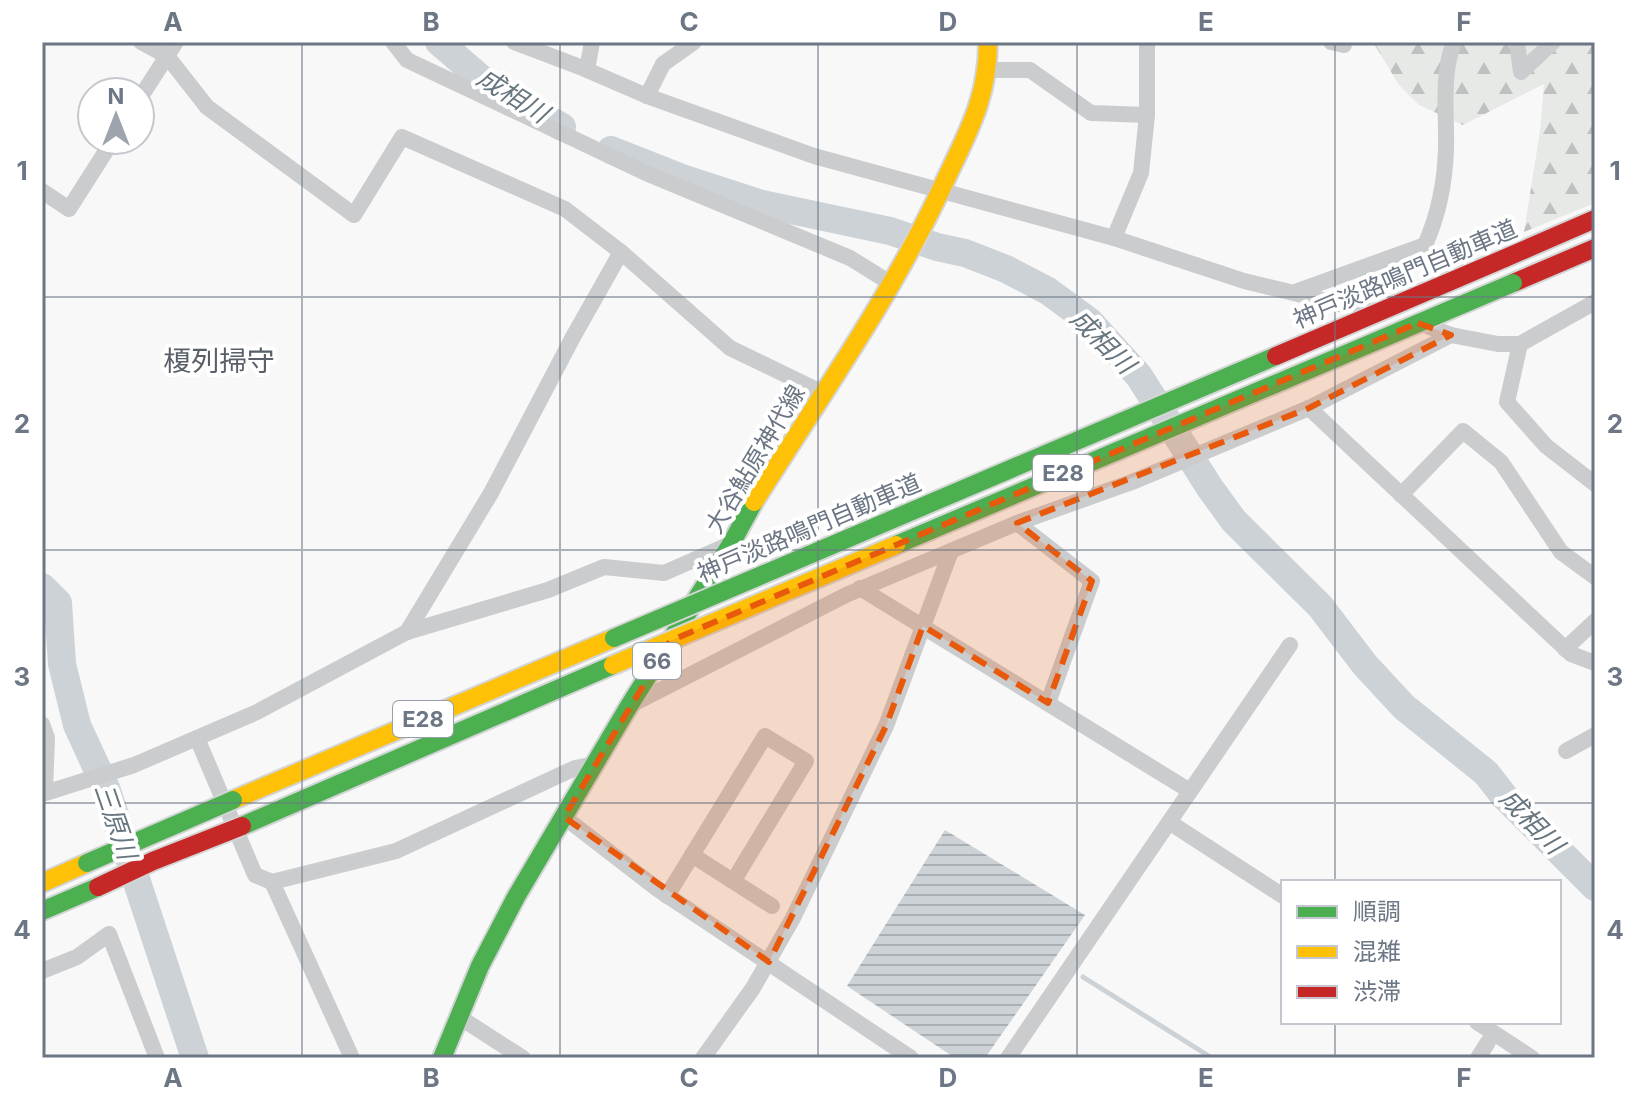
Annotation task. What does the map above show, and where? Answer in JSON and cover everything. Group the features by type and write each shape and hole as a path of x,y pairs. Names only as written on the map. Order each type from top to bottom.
{"main road":[{"name":"大谷鮎原神代線","path":"442,1058 480,966 516,897 629,706 731,544 748,511 894,281 979,109 988,70 988,42"},
{"name":"神戸淡路鳴門自動車道","path":"42,883 1595,219"},
{"name":"神戸淡路鳴門自動車道","path":"42,911 153,861 242,826 1595,248"}],"street":[{"path":"141,42 171,49 207,107 354,215 402,137 565,209 621,252 730,348 823,393"},
{"path":"393,42 407,60 646,173 850,258 894,281"},
{"path":"514,42 647,96 938,197 1114,238 1244,281 1424,324 1451,335 1498,344 1520,344 1595,302"},
{"path":"587,70 592,42"},
{"path":"647,96 663,64 694,42"},
{"path":"1114,238 1141,173 1147,115 1147,42"},
{"path":"1293,292 1425,245 1439,213 1446,151 1446,78 1454,42"},
{"path":"1517,42 1521,72 1553,42"},
{"path":"154,76 171,49"},
{"path":"988,70 1030,70 1091,113 1147,115"},
{"path":"42,191 69,209 103,156"},
{"path":"407,632 491,493 621,252"},
{"path":"629,706 860,588 1017,523 1151,474 1309,408 1451,335"},
{"path":"1520,344 1507,402 1546,446 1595,484"},
{"path":"1309,408 1565,649 1595,663"},
{"path":"1401,495 1463,431 1501,462 1561,552 1595,577"},
{"path":"1017,523 1092,581 1048,703"},
{"path":"42,724 47,738 44,793 134,765 257,712 407,632 548,590 604,567 664,573 731,544"},
{"path":"703,1058 769,962 886,726 951,551"},
{"path":"860,588 1190,791"},
{"path":"1565,649 1595,621"},
{"path":"1008,1058 1290,645"},
{"path":"1566,751 1595,735"},
{"path":"667,896 765,736 806,761 734,880"},
{"path":"197,738 255,875 272,882 396,851 575,768 595,764"},
{"path":"564,817 667,896 911,1058"},
{"path":"1169,822 1281,895"},
{"path":"692,855 772,906"},
{"path":"272,882 352,1058"},
{"path":"42,971 77,957 109,934 157,1058"},
{"path":"459,1017 523,1058"},
{"path":"1480,1024 1532,1058"},
{"path":"1478,1058 1488,1042"}],"highlighted area":[{"path":"1418,323 1451,335 1309,408 1017,523 1092,581 1048,703 923,626 886,726 769,962 564,817 670,641"}],"green space":[{"path":"1373,42 1595,42 1595,203 1524,232 1544,84 1463,125 1419,105 1399,85"}],"shaded area":[{"path":"945,830 1085,915 985,1058 955,1058 847,986"}],"waterway":[{"name":"成相川","path":"439,42 484,81 562,127"},
{"name":"成相川","path":"611,150 682,178 762,204 890,231 965,253 1006,269 1048,291 1089,321 1139,376 1234,521 1320,606 1365,665 1404,707 1486,773 1504,796 1595,887"},
{"name":"三原川","path":"42,587 58,603 62,664 77,725 106,788 195,1058"},
{"path":"1083,977 1212,1058"}],"traffic: fast":[{"path":"896,545 1513,283"},
{"path":"614,638 1276,356"},
{"path":"442,1058 480,966 516,897 754,502"},
{"path":"242,826 613,665"},
{"path":"87,863 233,800"},
{"path":"42,911 98,887"}],"traffic: slow":[{"path":"754,502 855,344 925,223 975,114 985,80 988,42"},
{"path":"613,665 896,545"},
{"path":"233,800 614,638"},
{"path":"42,883 87,863"}],"traffic: jam":[{"path":"1503,259 1595,219"},
{"path":"1513,283 1595,248"},
{"path":"1276,356 1503,259"},
{"path":"98,887 153,861 242,826"}],"district":[{"name":"榎列掃守","path":"219,361"}]}
